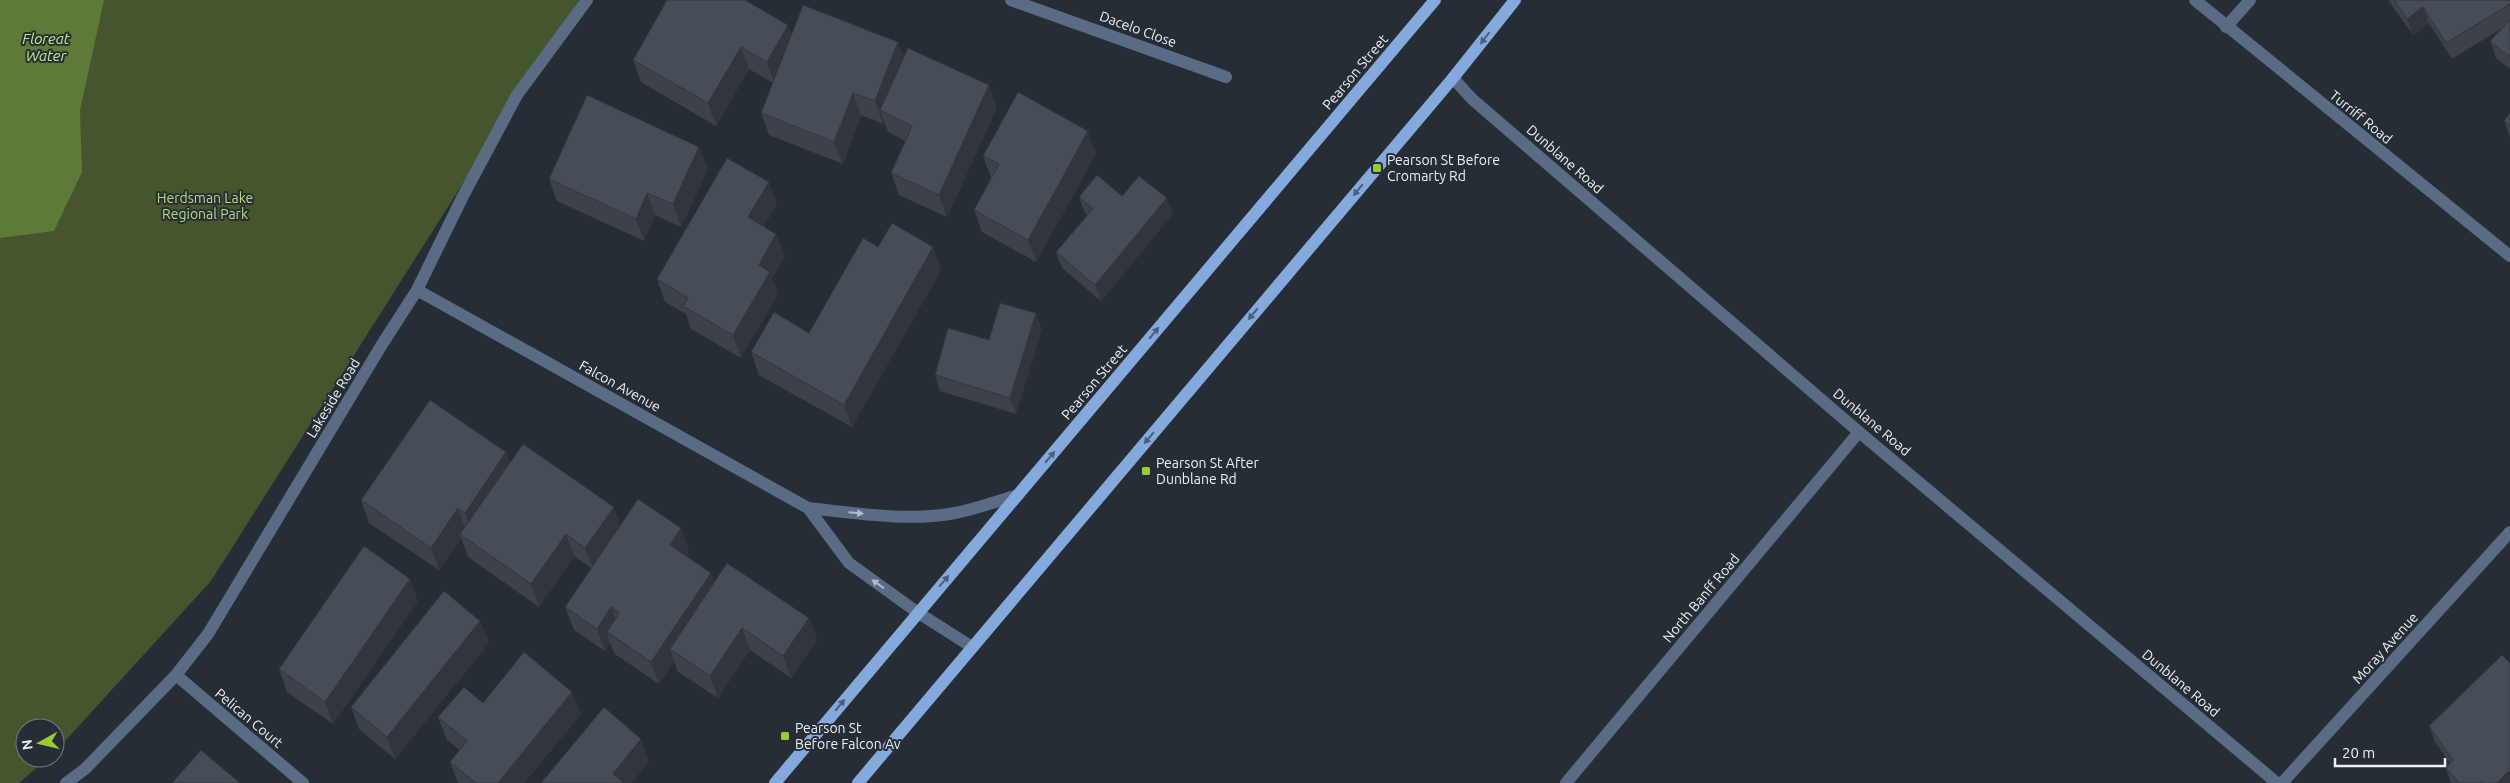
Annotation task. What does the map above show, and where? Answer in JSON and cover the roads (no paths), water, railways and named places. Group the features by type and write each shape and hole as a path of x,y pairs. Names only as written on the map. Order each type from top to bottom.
{"main road":[{"name":"Pearson Street","path":"775,783 917,612 1018,495 1435,0"},
{"path":"858,783 1453,78 1515,0"}],"street":[{"name":"Lakeside Road","path":"66,783 85,769 176,675 208,634 381,346 417,290 463,196 517,95 587,0"},
{"name":"Dacelo Close","path":"1011,0 1226,77"},
{"name":"Turriff Road","path":"2194,0 2510,256"},
{"path":"2226,27 2250,0"},
{"name":"Dunblane Road","path":"1453,78 1472,99 1859,432 2277,783"},
{"name":"Falcon Avenue","path":"417,290 808,508 857,514 916,516 954,513 1018,495"},
{"name":"North Banff Road","path":"1566,783 1859,432"},
{"name":"Falcon Avenue","path":"808,508 849,563 917,612 972,647"},
{"name":"Moray Avenue","path":"2282,783 2510,532"},
{"name":"Pelican Court","path":"176,675 303,783"}],"water":[{"name":"Floreat Water","path":"0,0 104,0 80,110 82,172 54,231 0,238"}],"place":[{"name":"Pearson St Before Cromarty Rd","path":"1377,168"},
{"name":"Pearson St After Dunblane Rd","path":"1146,471"},
{"name":"Pearson St Before Falcon Av","path":"785,736"}],"park label":[{"name":"Herdsman Lake Regional Park","path":"205,206"}]}
